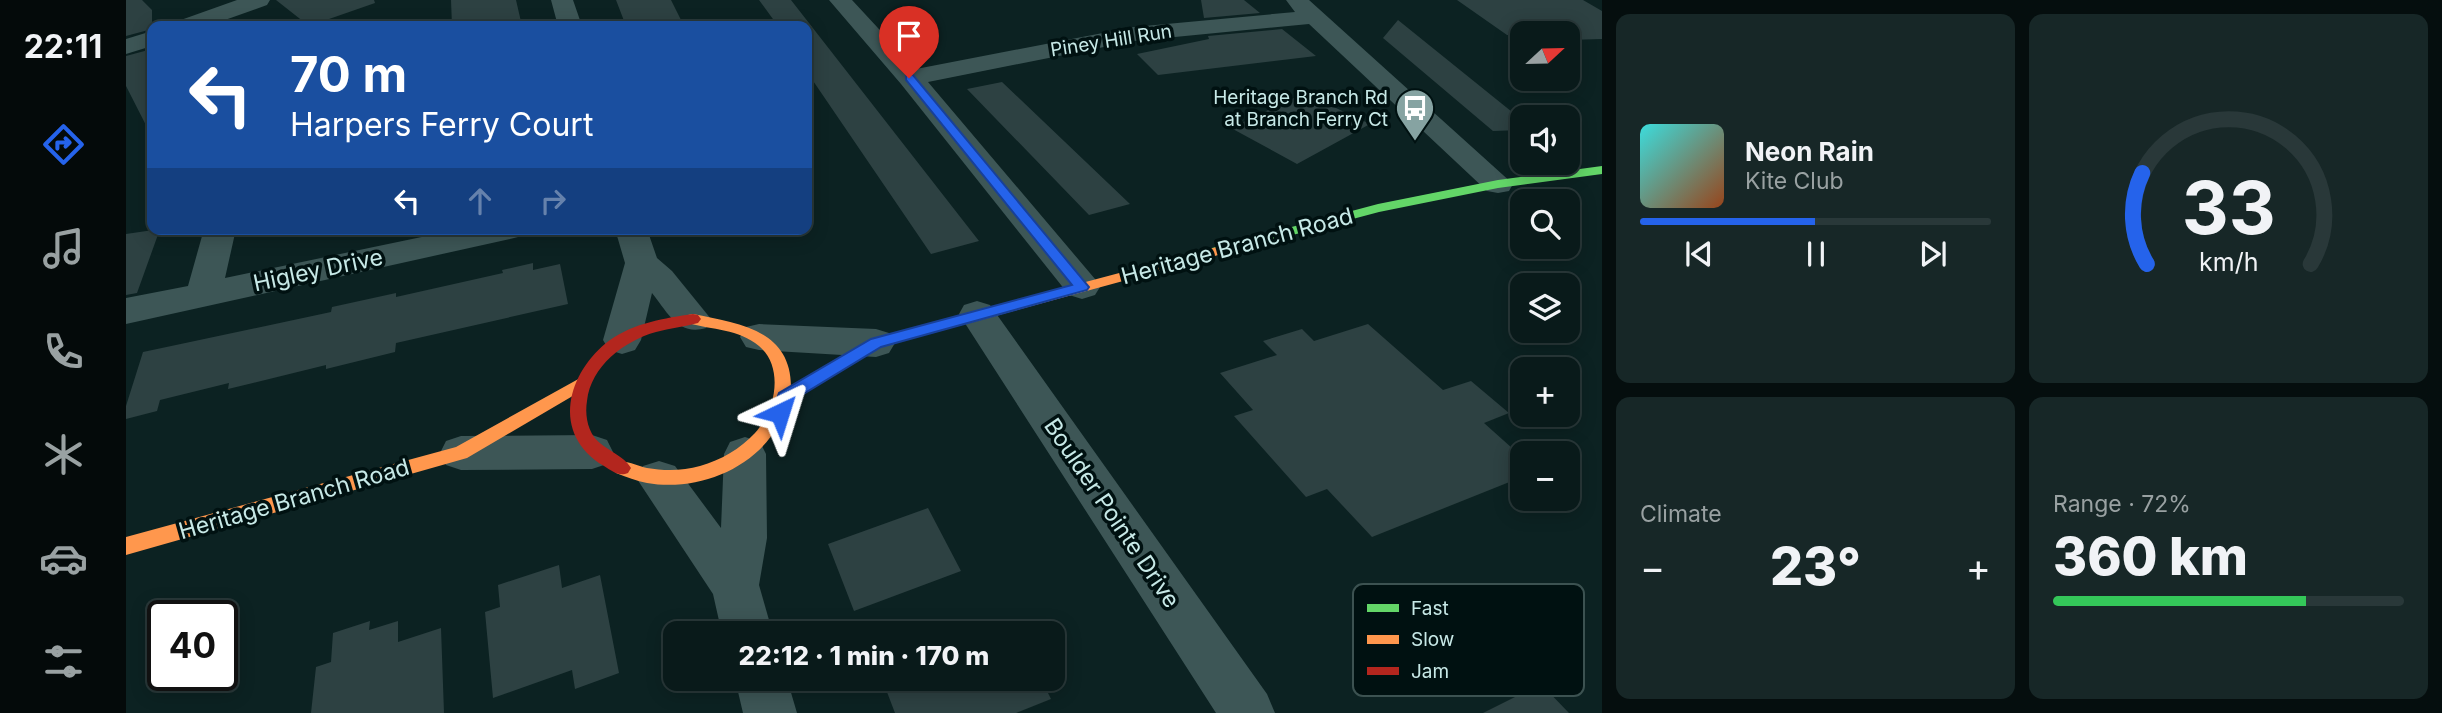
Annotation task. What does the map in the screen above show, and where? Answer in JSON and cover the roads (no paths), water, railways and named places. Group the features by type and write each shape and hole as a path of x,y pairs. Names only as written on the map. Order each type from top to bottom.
{"street":[{"path":"207,21 259,0"},
{"path":"562,0 568,21"},
{"path":"840,0 909,78 1082,287"},
{"path":"1305,9 1498,184"},
{"name":"Piney Hill Run","path":"909,78 1135,34 1305,9"},
{"path":"126,47 147,40"},
{"name":"Heritage Branch Road","path":"785,398 876,343 977,314 1378,208 1498,184 1602,170"},
{"path":"202,294 218,235"},
{"name":"Higley Drive","path":"126,311 482,235"},
{"path":"633,235 642,263 660,279 693,319"},
{"path":"622,340 642,263"},
{"name":"Boulder Pointe Drive","path":"977,314 1248,713"},
{"path":"693,319 718,321 740,327 759,337 775,354 784,374 785,398 772,427 745,454 718,468 689,476 659,478 632,475 610,465 592,452 579,430 575,407 582,383 598,359 622,340 644,329 693,319"},
{"name":"Heritage Branch Road","path":"759,337 876,343"},
{"name":"Heritage Branch Road","path":"126,546 461,453 582,383"},
{"name":"Heritage Branch Road","path":"461,453 500,455 592,452"},
{"path":"735,585 744,538 745,454"},
{"path":"659,478 735,585 745,621"},
{"path":"764,691 770,713"}],"place":[{"name":"Heritage Branch Rd at Branch Ferry Ct","path":"1415,142"}]}
